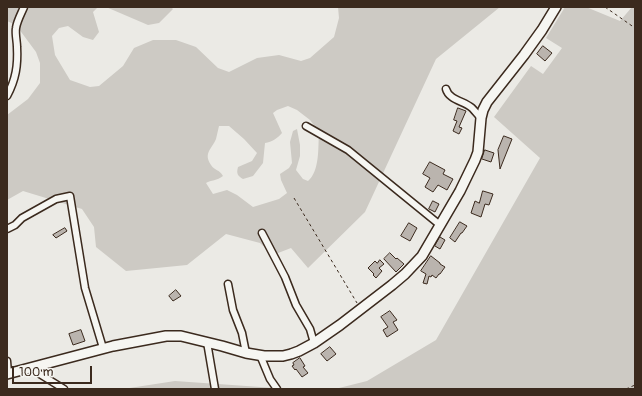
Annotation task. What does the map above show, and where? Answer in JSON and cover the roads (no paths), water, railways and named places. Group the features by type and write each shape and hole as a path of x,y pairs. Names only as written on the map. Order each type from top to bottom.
{"street":[{"path":"7,96 17,71 18,60 16,25 24,7"},
{"path":"7,361 8,373 103,348 166,336 182,336 246,353 260,355 283,356 299,351 314,343 396,281 414,266 422,256 460,191 475,160 478,152 483,110 542,30 556,7"},
{"path":"446,89 447,93 455,99 467,104 481,118"},
{"path":"306,126 348,150 440,225"},
{"path":"7,229 15,226 22,218 56,199 70,196 85,288 103,348"},
{"path":"262,233 285,277 296,305 310,329 314,343"},
{"path":"228,284 233,310 242,333 246,353"},
{"path":"207,342 215,389"},
{"path":"260,355 270,379 277,389"},
{"path":"30,368 64,389"}]}
